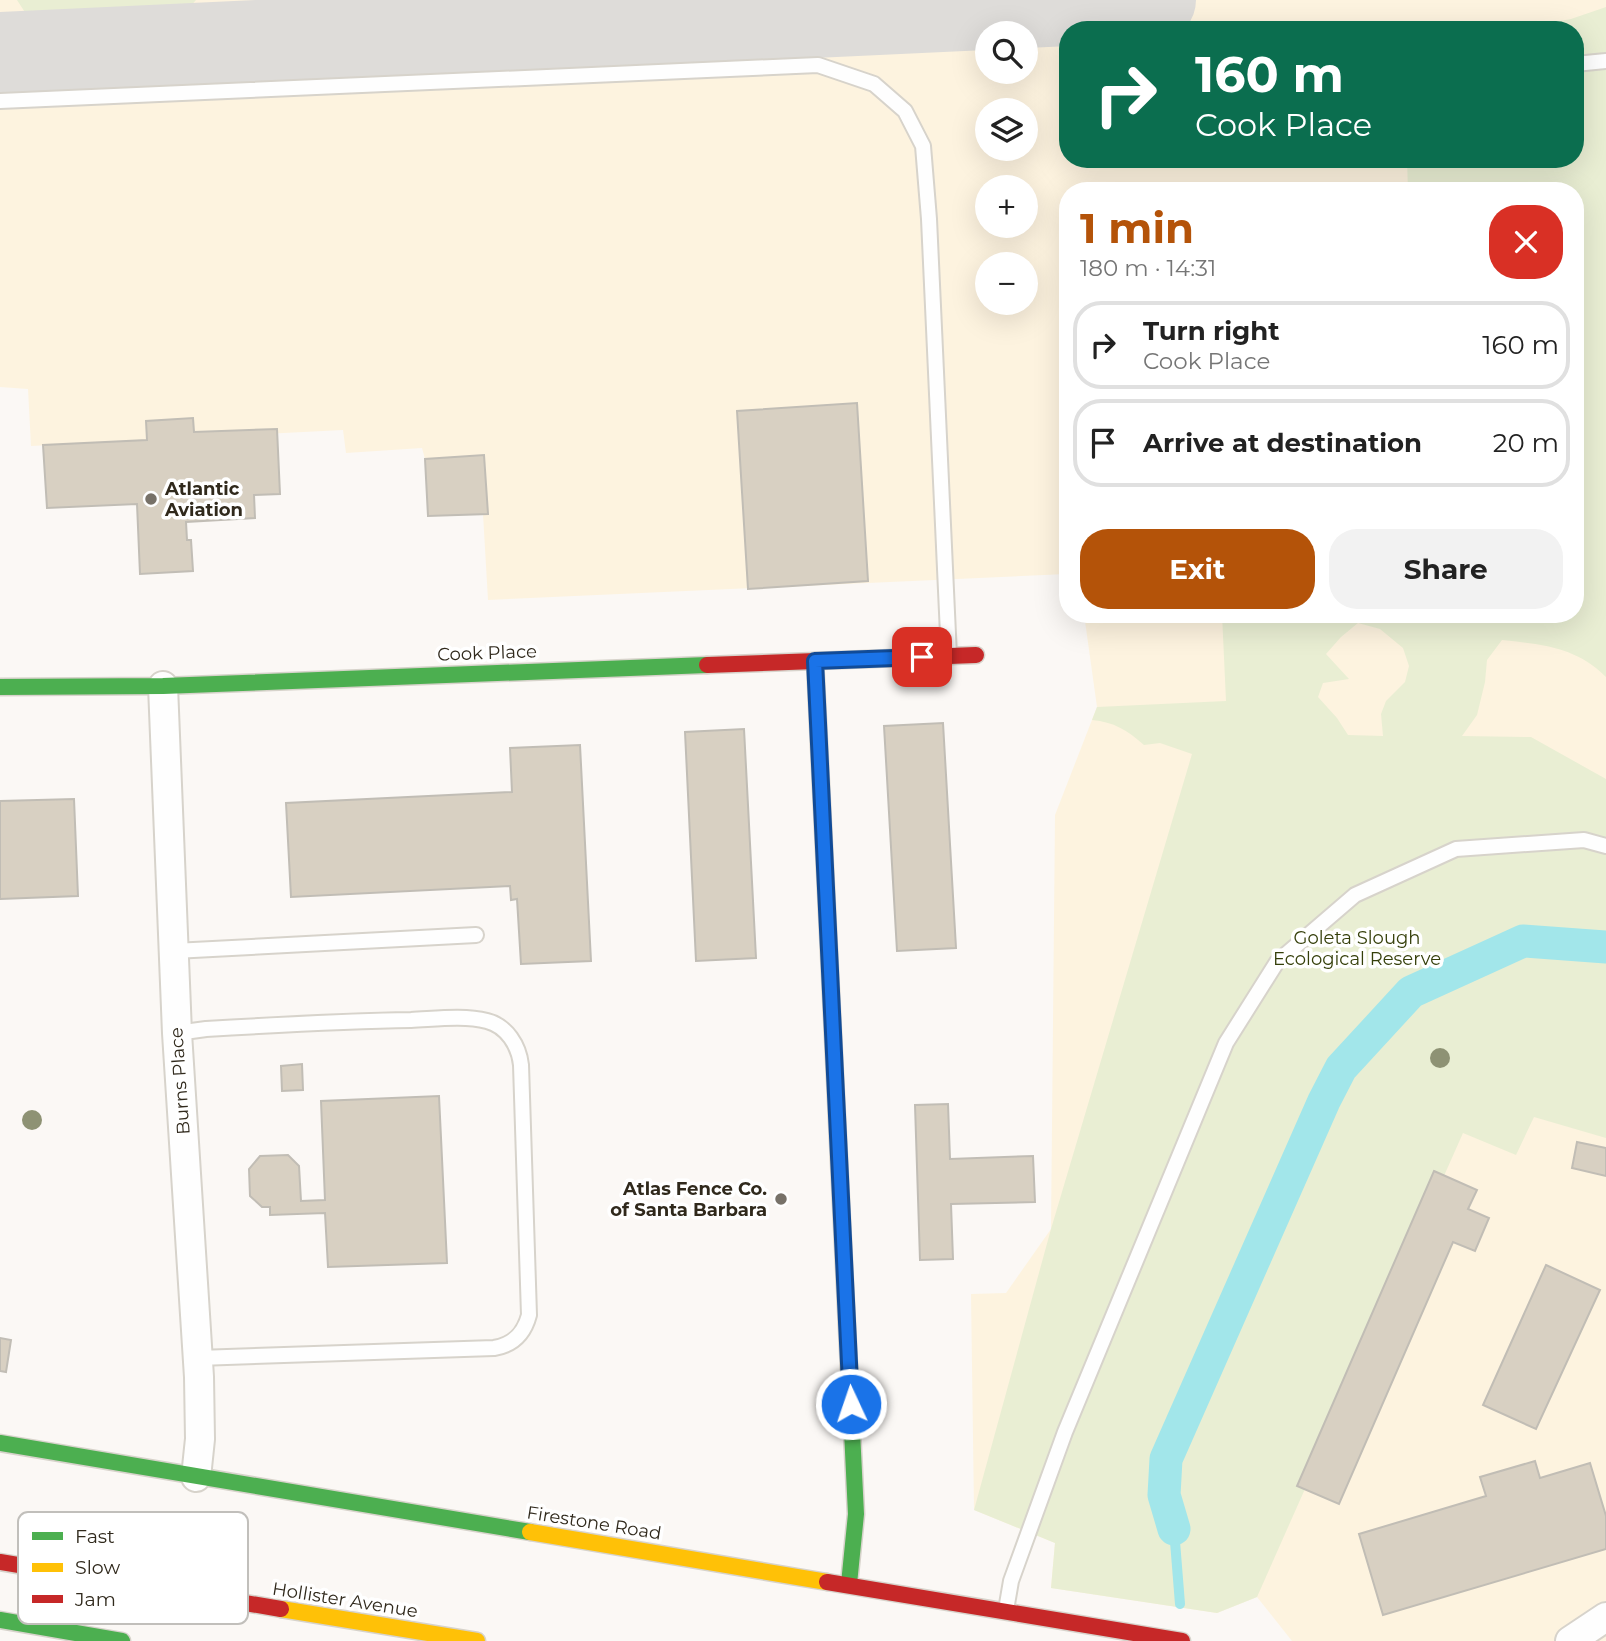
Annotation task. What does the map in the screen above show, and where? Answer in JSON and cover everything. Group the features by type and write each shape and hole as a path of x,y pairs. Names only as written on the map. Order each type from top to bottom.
{"street":[{"name":"Cook Place","path":"0,687 163,686 976,655"},
{"path":"815,661 856,1514 849,1584"},
{"name":"Burns Place","path":"163,686 177,1033 198,1358 200,1439 196,1477"},
{"name":"Firestone Road","path":"0,1443 1182,1641"},
{"name":"Hollister Avenue","path":"0,1562 18,1565"},
{"name":"Hollister Avenue","path":"248,1603 477,1641"},
{"path":"1570,1641 1606,1617"},
{"path":"0,1620 18,1623"},
{"path":"23,1624 122,1641"}],"lane":[{"path":"1584,63 1606,61"},
{"path":"0,101 818,65 874,84 905,111 923,146 929,219 949,656"},
{"path":"1006,1611 1011,1581 1065,1432 1226,1043 1277,962 1355,895 1456,849 1584,839 1606,846"},
{"path":"174,951 477,935"},
{"path":"177,1033 206,1029 382,1020 478,1019 496,1025 508,1035 518,1050 521,1065 529,1315 523,1330 513,1342 494,1349 198,1358"}],"shaded area":[{"path":"0,0 1606,0 1606,1641 1292,1641 1257,1597 1217,1613 1051,1588 1055,1543 974,1510 971,1294 1006,1293 1051,1229 1055,815 1097,707 1085,623 1584,623 1584,182 1059,182 1059,574 488,600 483,514 428,516 422,448 346,453 343,430 31,446 28,389 0,387"}],"green space":[{"path":"17,0 196,0 188,9 30,20"},
{"name":"Goleta Slough Ecological Reserve","path":"1606,7 1606,677 1571,653 1502,640 1487,660 1477,715 1462,736 1531,737 1606,779 1606,1138 1534,1117 1516,1155 1463,1133 1257,1597 1217,1613 1051,1588 1055,1543 974,1510 1051,1229 1192,754 1160,743 1144,745 1120,728 1092,720 1097,707 1226,701 1222,623 1358,623 1584,623 1584,182 1408,182 1407,168 1584,168 1584,21 1560,21","holes":["1358,623 1380,629 1403,648 1409,666 1405,682 1386,701 1381,714 1383,736 1348,735 1318,697 1323,683 1349,679 1326,654"]}],"building":[{"path":"857,403 868,581 748,589 737,411"},
{"name":"Atlantic Aviation","path":"193,418 194,432 277,429 280,494 254,495 255,518 186,522 187,540 191,540 193,571 140,574 137,504 47,508 43,445 147,440 146,421"},
{"path":"484,455 488,514 428,516 425,459"},
{"path":"943,723 956,948 897,951 884,726"},
{"path":"744,729 756,958 696,961 685,732"},
{"path":"580,745 591,961 521,964 517,899 511,900 510,886 291,897 286,803 512,792 510,748"},
{"path":"74,799 78,896 0,899 0,801"},
{"path":"302,1064 303,1090 282,1091 281,1066"},
{"path":"439,1096 447,1263 328,1267 325,1213 270,1215 270,1207 262,1207 250,1196 249,1169 260,1156 288,1155 299,1166 301,1201 325,1200 321,1101"},
{"path":"948,1104 950,1159 1033,1156 1035,1202 951,1204 953,1259 920,1260 915,1105"},
{"path":"1577,1142 1606,1148 1606,1176 1572,1168"},
{"path":"1434,1171 1477,1190 1468,1209 1489,1218 1475,1251 1453,1242 1339,1504 1297,1486"},
{"path":"1546,1265 1600,1290 1536,1429 1483,1405"},
{"path":"0,1338 11,1340 6,1372 0,1371"},
{"path":"1535,1461 1540,1478 1590,1463 1606,1516 1606,1549 1383,1615 1359,1534 1486,1496 1480,1477"}],"waterway":[{"path":"1174,1529 1164,1495 1166,1459 1341,1068 1411,992 1523,941 1606,947"},
{"path":"1174,1529 1180,1604"}],"taxiway":[{"path":"0,54 1154,0"}],"traffic: fast":[{"path":"815,661 856,1514 849,1584"},
{"path":"0,687 163,686 707,665"},
{"path":"0,1443 530,1532"},
{"path":"0,1620 18,1623"},
{"path":"23,1624 122,1641"}],"traffic: slow":[{"path":"530,1532 827,1582"},
{"path":"281,1609 477,1641"}],"traffic: jam":[{"path":"707,665 976,655"},
{"path":"0,1562 18,1565"},
{"path":"827,1582 1182,1641"},
{"path":"248,1603 281,1609"}],"place":[{"name":"Atlantic Aviation","path":"151,499"},
{"name":"Atlas Fence Co. of Santa Barbara","path":"781,1199"}],"route":[{"path":"851,1404 815,661 922,657"}]}
